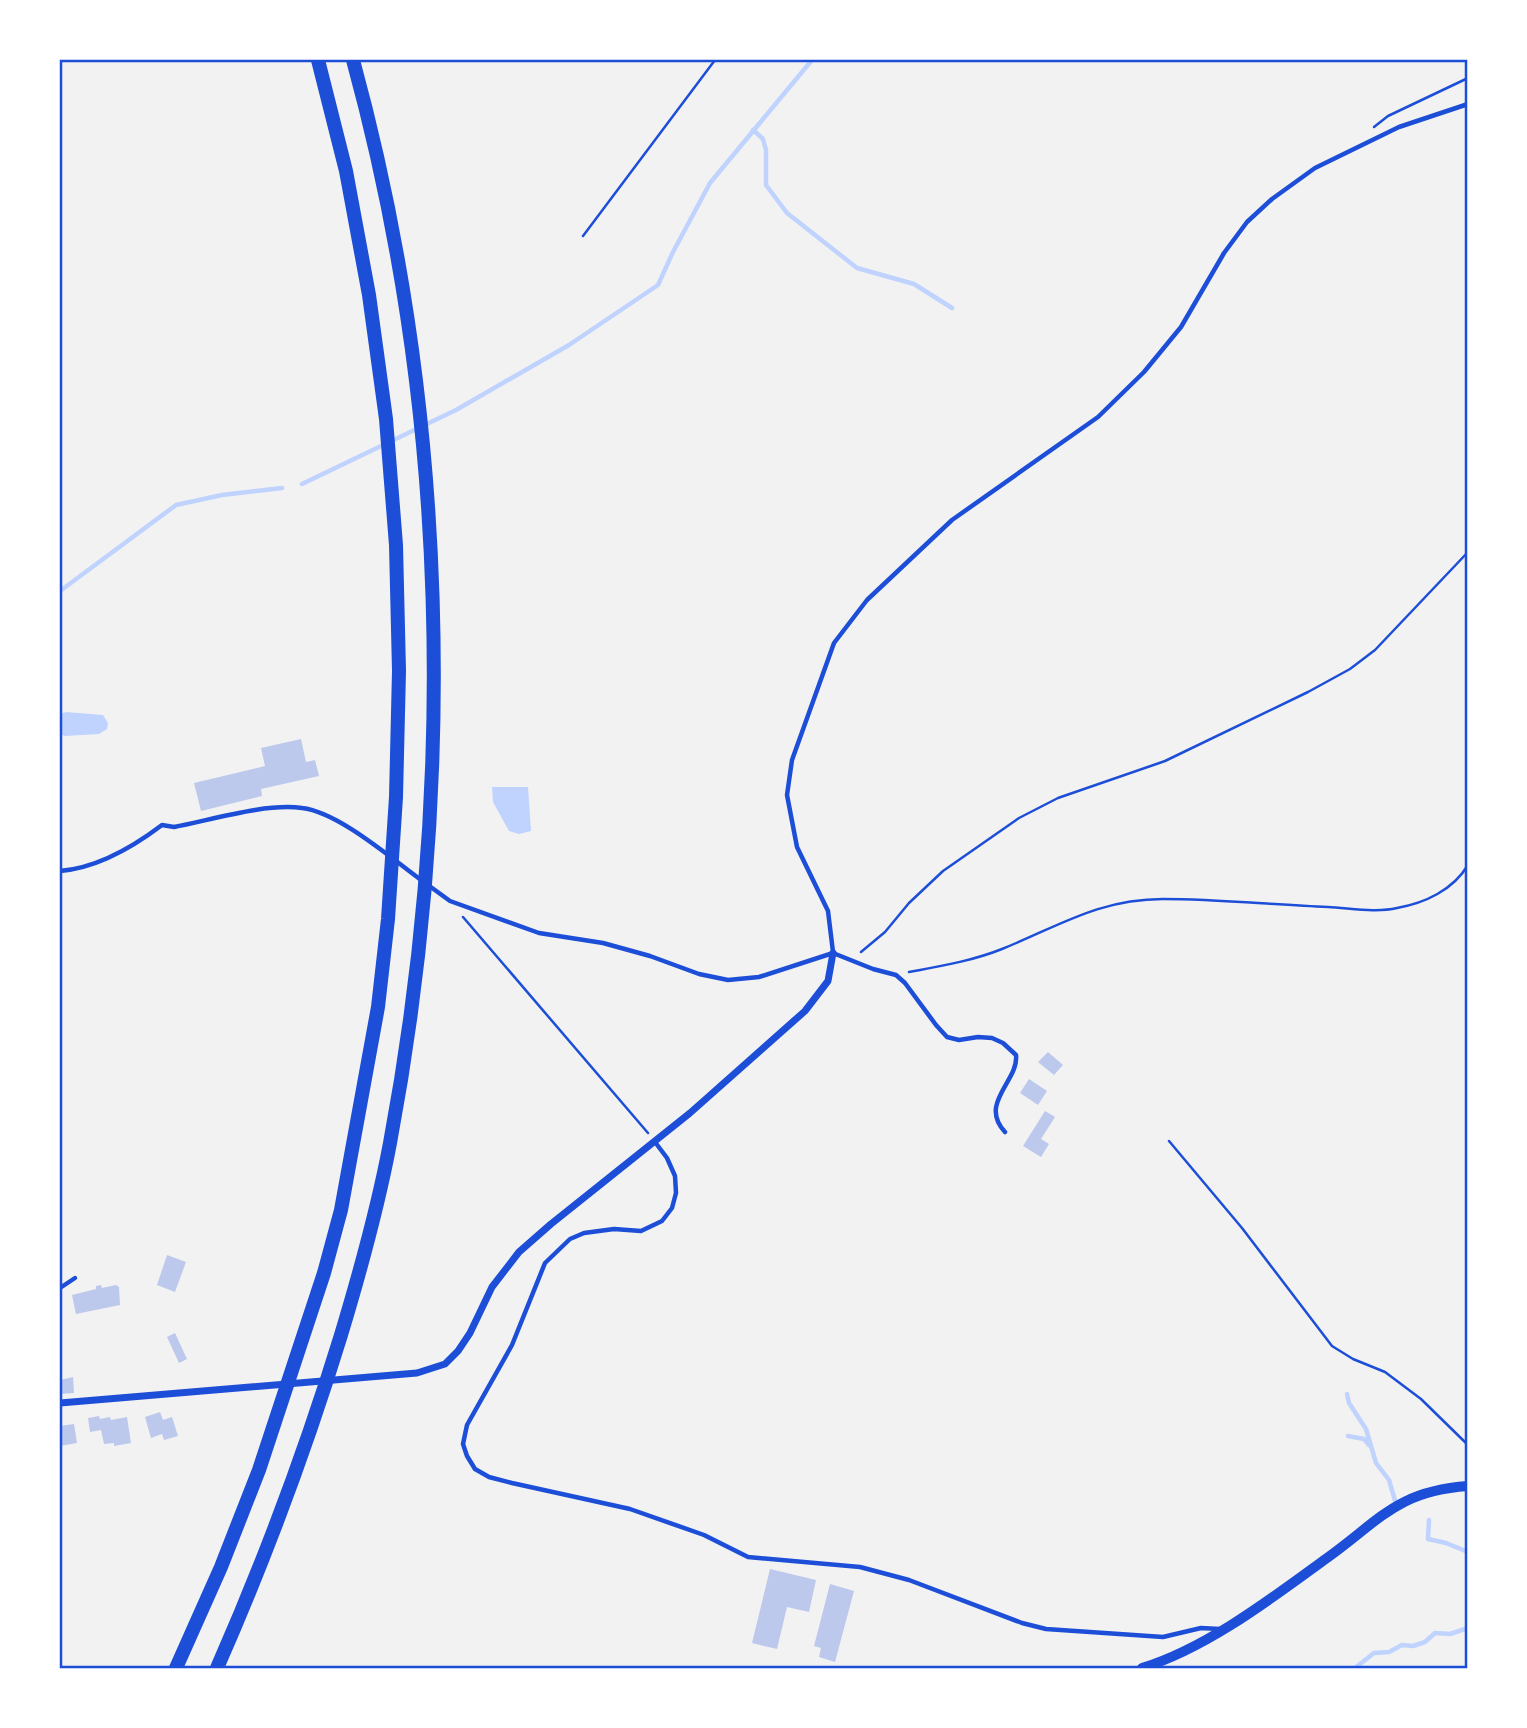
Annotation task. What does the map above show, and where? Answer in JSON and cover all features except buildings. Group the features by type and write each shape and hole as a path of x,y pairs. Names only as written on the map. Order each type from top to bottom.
{"highway":[{"path":"176,1668 221,1567 259,1470 324,1272 341,1210 378,1007 388,919 396,797 399,671 396,545 386,419 369,295 345,171 318,60"},
{"path":"217,1668 253,1586 293,1483 359,1273 390,1145 411,1012 427,884 434,769 433,636 427,503 414,370 394,239 367,108 353,60"}],"main road":[{"path":"1142,1668 1190,1649 1223,1629 1311,1570 1406,1499 1432,1490 1468,1486"}],"street":[{"path":"60,1403 417,1373 445,1364 470,1333 503,1270 519,1252 690,1113 805,1011 828,981 833,953"}],"lane":[{"path":"833,953 828,911 797,846 787,794 792,760 834,643 867,600 952,520 1098,417 1144,372 1181,327 1224,253 1247,222 1272,199 1315,168 1399,127 1468,104"},
{"path":"60,871 78,869 97,862 147,837 162,825 174,827 282,807 304,808 335,820 353,831 450,901 539,933 603,943 699,974 728,980 759,977 833,953 896,975 947,1037 958,1040 992,1038 1003,1043 1016,1055 1017,1063 1001,1090 996,1114 999,1126 1005,1132"},
{"path":"655,1141 667,1157 675,1176 676,1193 672,1208 662,1221 641,1231 614,1229 570,1239 545,1263 512,1345 467,1425 463,1444 475,1469 489,1477 512,1483 630,1509 704,1535 748,1557 860,1567 909,1580 1022,1623 1046,1629 1163,1637 1201,1628 1223,1629"},
{"path":"60,1288 75,1278"}],"path":[{"path":"583,236 715,60"},
{"path":"1372,128 1388,116 1468,78"},
{"path":"852,961 885,932 909,903 943,871 1019,818 1058,798 1165,761 1350,669 1375,650 1468,552"},
{"path":"896,975 970,961 1104,906 1121,903 1162,899 1394,909 1436,895 1456,880 1468,865"},
{"path":"450,901 655,1141"},
{"path":"1169,1141 1242,1228 1332,1346 1353,1359 1385,1372 1421,1399 1468,1445"}],"water":[{"path":"66,712 103,715 108,723 107,729 99,734 60,734 60,714"},
{"path":"492,787 528,787 531,831 519,834 509,831 493,802"}],"waterway":[{"path":"302,484 456,410 569,345 658,285 710,183 812,60"},
{"path":"753,130 763,139 766,150 766,185 787,213 857,268 914,284 952,308"},
{"path":"60,591 176,505 222,495 282,488"},
{"path":"1347,1394 1349,1403 1366,1429 1376,1463 1389,1480 1396,1504"},
{"path":"1348,1436 1364,1439 1369,1445"},
{"path":"1429,1520 1428,1539 1468,1552"},
{"path":"1355,1668 1374,1653 1389,1652 1402,1645 1413,1646 1425,1642 1435,1633 1450,1634 1468,1628"}]}
